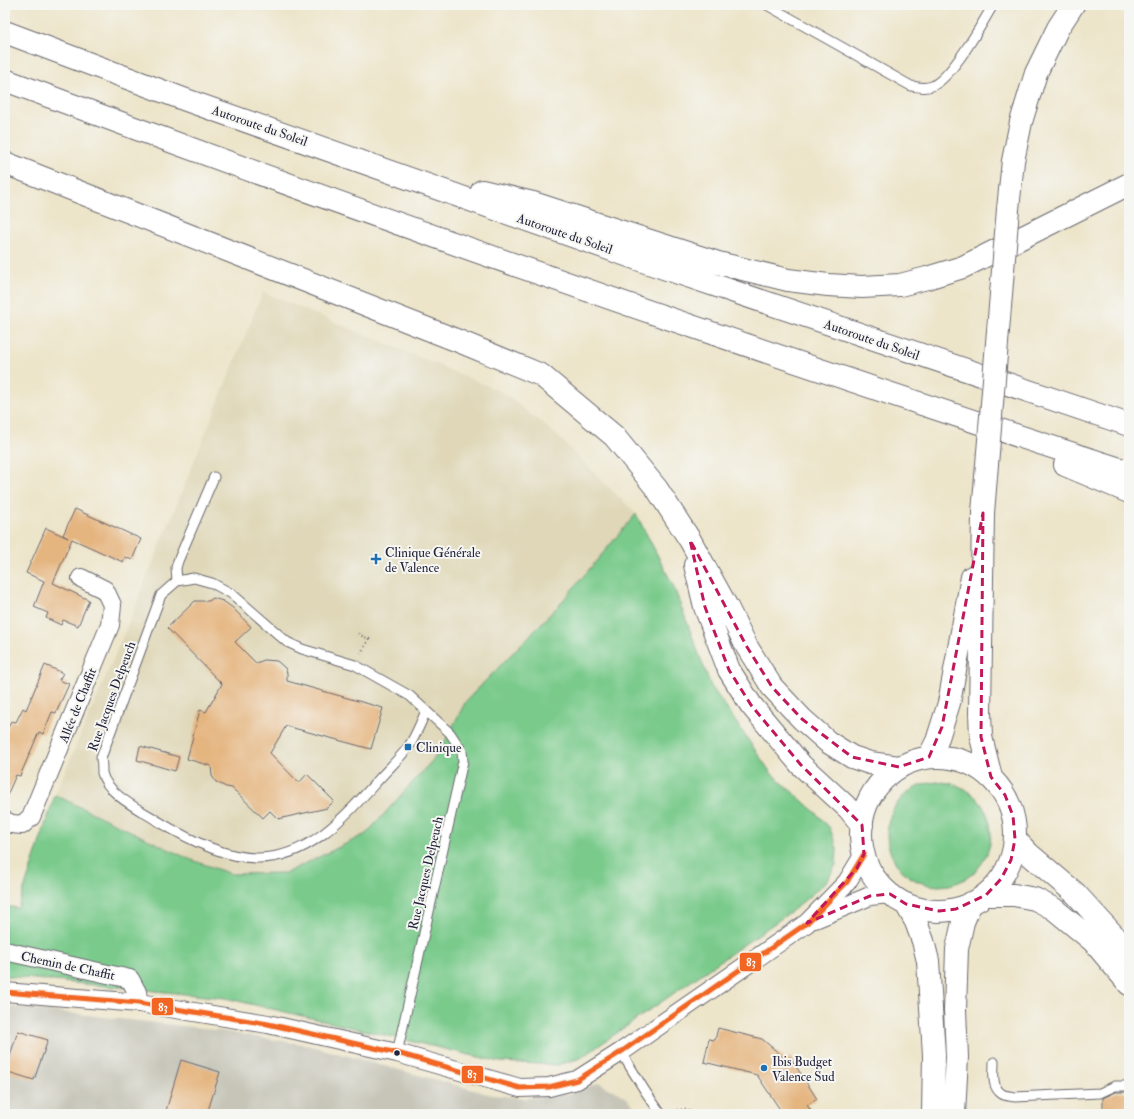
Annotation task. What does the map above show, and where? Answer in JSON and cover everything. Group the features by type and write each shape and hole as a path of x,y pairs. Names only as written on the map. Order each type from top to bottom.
{"main road":[{"path":"990,777 981,737 980,712 983,513 1013,161 1021,122 1036,73 1058,28 1073,5"},
{"name":"Autoroute du Soleil","path":"5,32 186,100 654,264 1129,425"},
{"path":"5,80 181,146 506,262 939,410 1129,472"},
{"path":"364,162 533,203 718,263 788,280 828,286 862,287 900,285 963,267 1129,184"},
{"path":"5,163 461,342 541,375 614,436 657,489 690,540 747,647 772,687 802,719 828,742 852,757 870,763 899,767"},
{"path":"939,410 1129,492"},
{"path":"929,757 937,741 949,703 983,513"},
{"path":"690,540 705,608 729,670 751,705 801,765 849,809 862,825"},
{"path":"933,1114 934,1055 928,961 921,935 898,899 879,883 873,874 864,854 862,839 862,825 868,802 881,782 899,767 929,757 951,758 972,764 990,777 1005,795 1013,816 1015,839 1011,860 1001,879 978,899 963,922 957,950 955,1010 957,1057 954,1114"},
{"path":"1015,839 1029,854 1076,894 1129,952"},
{"path":"898,899 922,909 939,911 956,909 978,899 1014,895 1035,899 1054,909 1093,941 1129,984"}],"street":[{"name":"Allée de Chaffit","path":"5,821 12,824 22,825 31,817 110,625 112,605 105,590 81,578"},
{"path":"5,992 139,1003 268,1024 397,1053 520,1088 549,1087 577,1080 621,1052 807,923 847,882 864,854"},
{"path":"807,923 870,896 898,899"},
{"name":"Chemin de Chaffit","path":"5,951 130,979 137,992 139,1003"}],"lane":[{"path":"767,5 911,86 923,88 934,85 946,75 966,50 993,5"},
{"path":"177,581 176,568 178,561 214,477"},
{"name":"Rue Jacques Delpeuch","path":"397,1053 464,761 462,751 458,743 450,733 410,696 355,665 302,649 287,642 232,594 212,584 194,578 177,581 161,595 101,758 103,774 112,791 160,822 212,848 234,856 258,858 293,852 311,843 346,814 408,747 426,711"},
{"path":"621,1052 661,1114"},
{"path":"994,1062 994,1080 996,1088 1002,1094 1008,1096 1015,1097 1100,1092 1115,1086 1129,1086"}],"path":[{"path":"358,634 368,639 366,644"},
{"path":"667,1114 678,1109 686,1109 693,1114"}],"highlighted area":[{"path":"983,513 981,737 991,777 1005,795 1013,816 1015,839 1011,860 1001,879 986,895 956,909 939,911 906,904 890,894 870,896 807,923 857,868 864,854 862,825 801,765 751,705 729,670 705,607 690,540 747,647 772,687 802,719 852,757 899,767 929,757 942,727"}],"shaded area":[{"name":"Clinique Générale de Valence","path":"263,292 502,392 552,431 636,514 450,733 439,753 366,834 286,873 231,874 189,859 55,795 121,641"},
{"path":"5,1006 201,1028 307,1045 492,1095 526,1098 568,1094 599,1083 624,1096 642,1114 5,1114"}],"green space":[{"path":"636,514 673,585 711,686 771,773 815,812 830,828 837,849 836,865 826,882 792,911 581,1058 557,1065 500,1062 225,998 5,976 5,906 18,908 55,795 189,859 231,874 286,873 366,834 439,753 466,701 560,604"},
{"path":"939,782 959,786 976,797 987,814 991,834 987,854 976,871 959,882 939,886 919,882 902,871 891,854 887,834 891,814 902,797 919,786"}],"building":[{"path":"75,509 141,539 132,560 125,557 123,562 72,539 53,583 89,600 78,626 63,620 61,625 46,618 48,613 34,607 44,581 26,573 46,528 68,538 63,535"},
{"path":"213,598 223,601 233,608 251,627 235,642 256,663 264,660 277,661 285,668 287,673 287,681 383,708 371,749 286,726 270,753 299,783 307,774 334,801 327,808 278,819 270,811 263,818 232,788 216,782 212,776 211,766 187,759 200,710 206,712 222,684 167,628 195,601 209,601"},
{"path":"45,665 63,673 59,680 69,684 56,713 52,712 43,734 39,732 20,776 16,775 5,800 5,735 11,721 16,722 23,708 26,710"},
{"path":"140,746 179,757 175,771 137,760"},
{"name":"Ibis Budget Valence Sud","path":"718,1028 762,1039 787,1060 790,1057 817,1099 807,1105 813,1114 783,1114 757,1075 704,1062 709,1039 715,1040"},
{"path":"18,1031 48,1040 34,1080 5,1071"},
{"path":"181,1060 220,1072 207,1114 165,1114"},
{"path":"1116,1092 1129,1092 1129,1114 1103,1114 1103,1098"}],"transit line":[{"name":"83","path":"5,992 139,1003 268,1024 397,1053 520,1088 549,1087 577,1080 621,1052 807,923 847,882 864,854"}],"place":[{"name":"Clinique Générale de Valence","path":"376,559"},
{"name":"Clinique","path":"408,747"},
{"name":"Ibis Budget Valence Sud","path":"764,1068"}]}
